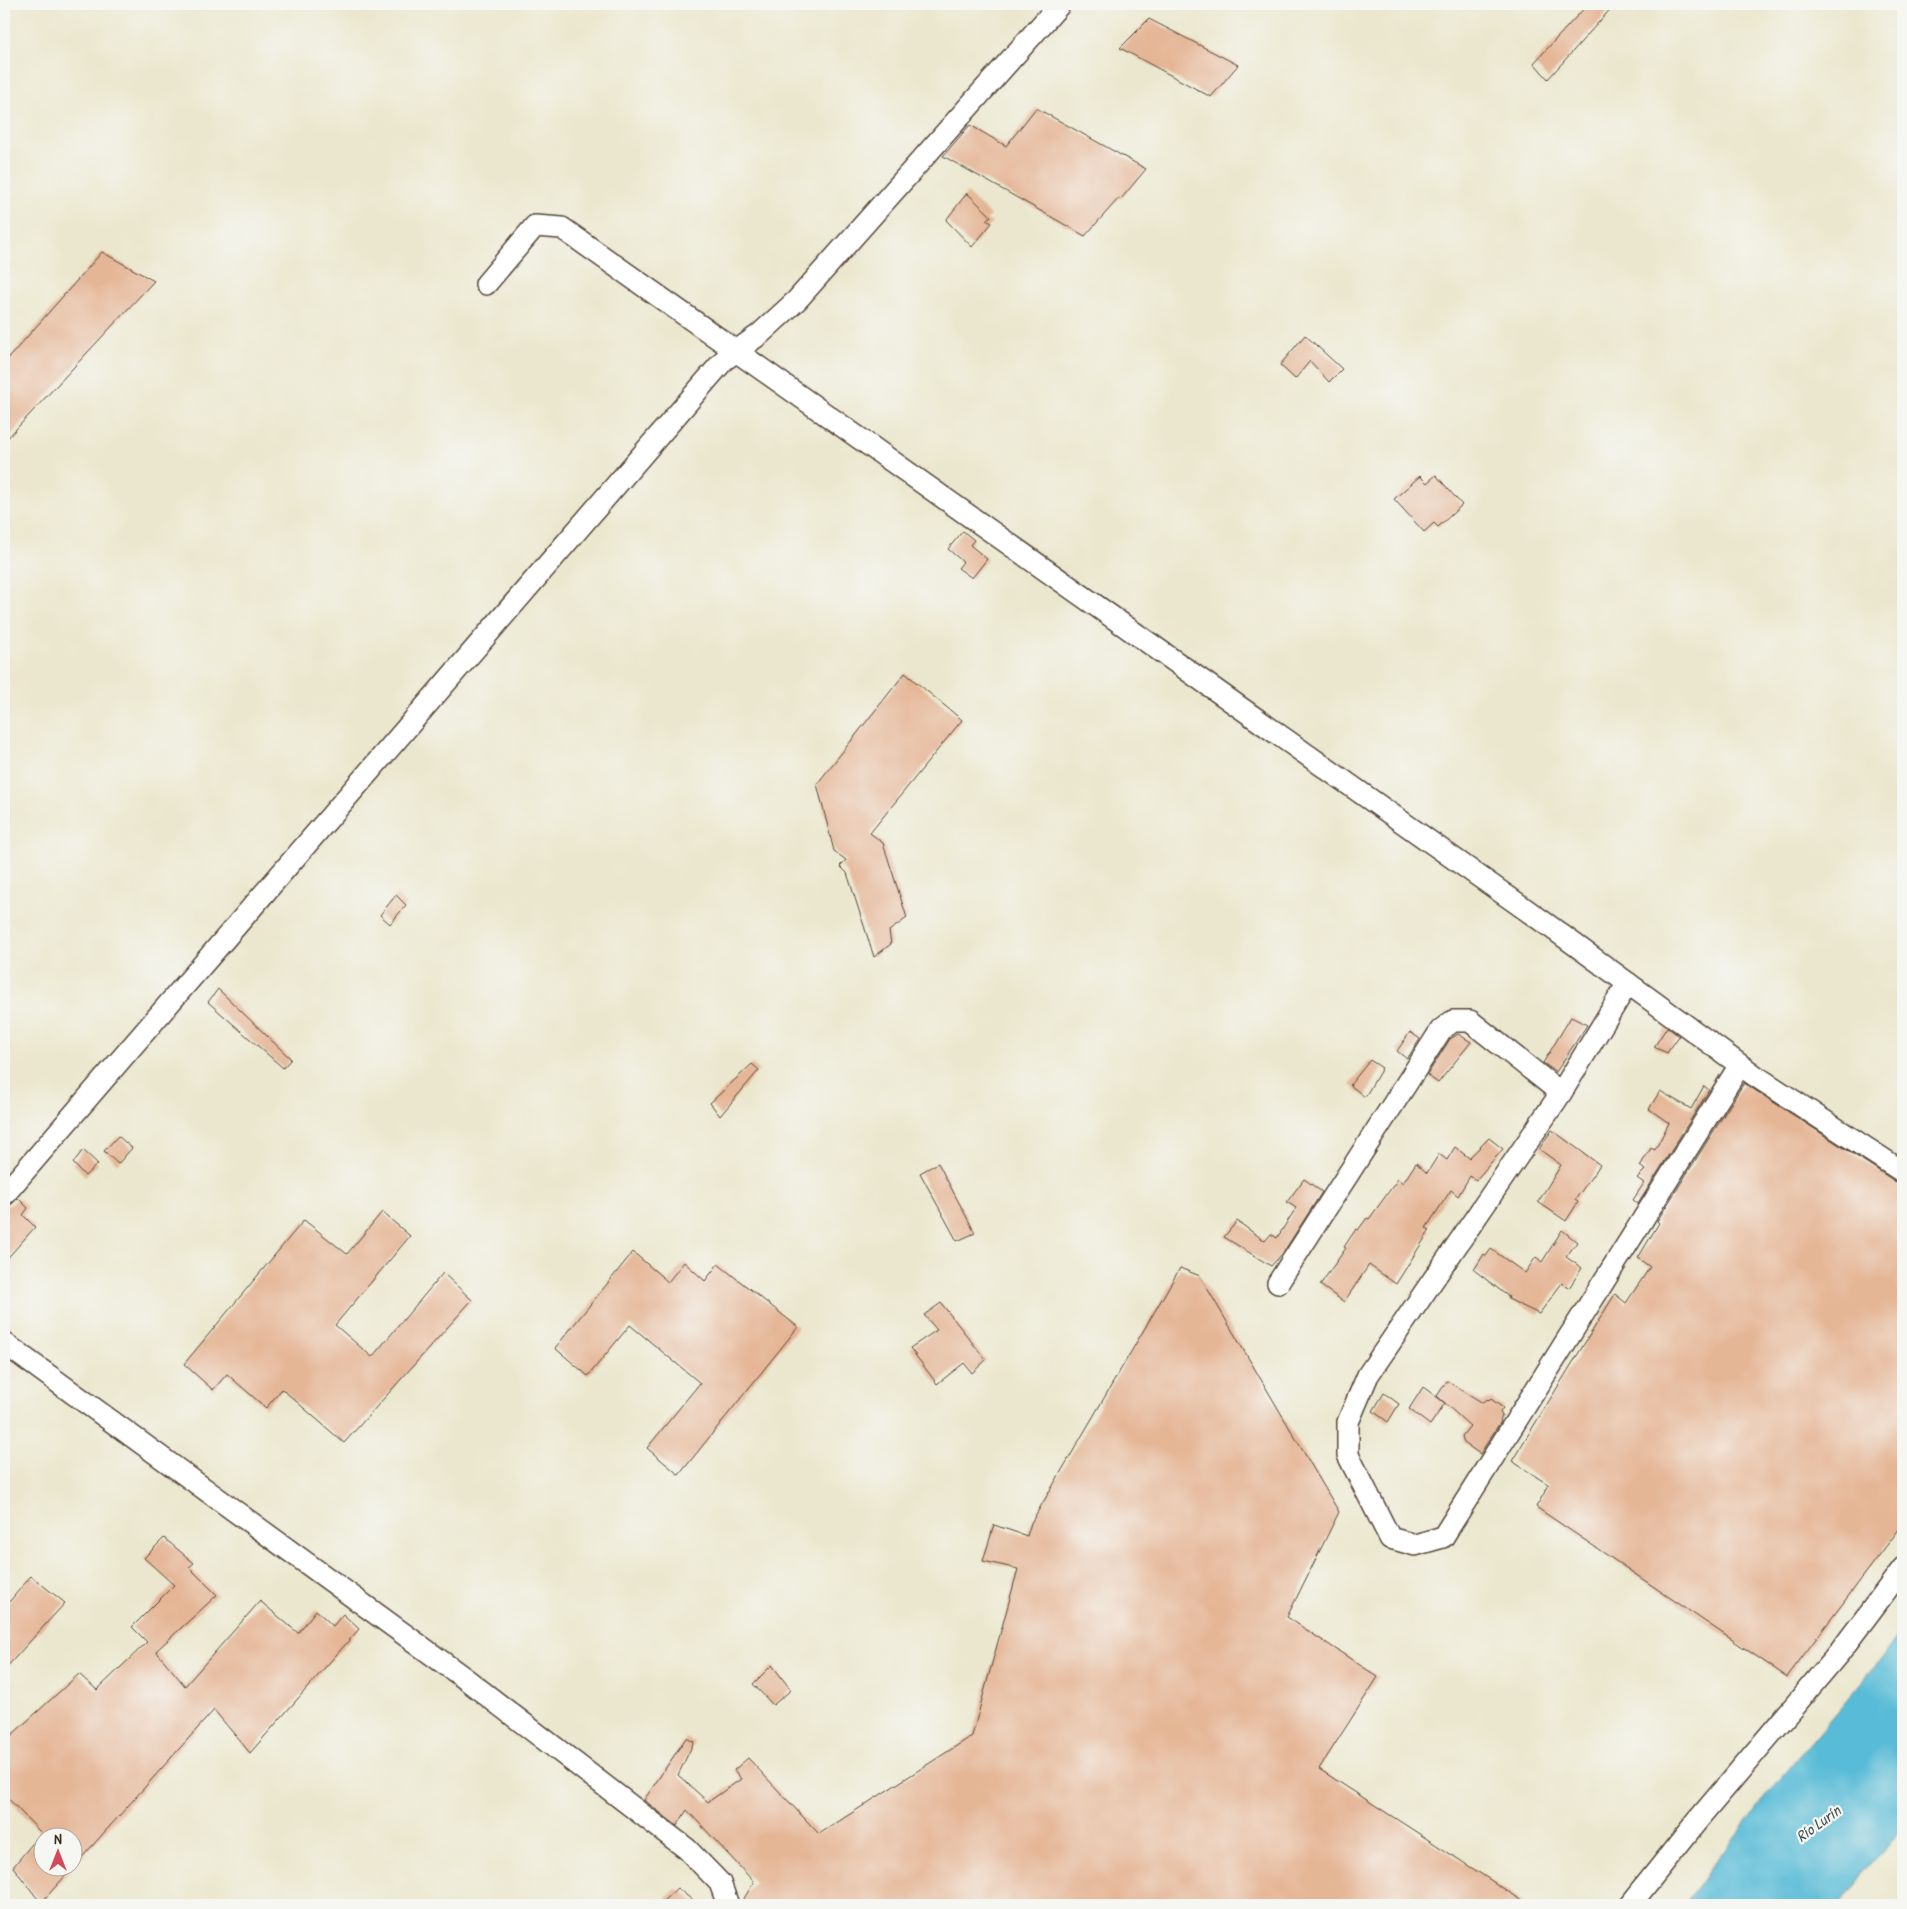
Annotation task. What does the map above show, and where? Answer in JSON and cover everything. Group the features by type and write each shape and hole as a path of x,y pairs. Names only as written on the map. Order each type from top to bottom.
{"street":[{"path":"4,1195 724,360 760,334 797,300 1060,4"},
{"path":"486,284 535,226 562,228 1552,928 1740,1065 1903,1172"},
{"path":"1628,984 1561,1092 1368,1376 1348,1422 1348,1455 1390,1538 1415,1545 1443,1537 1740,1065"},
{"path":"1278,1283 1441,1030 1453,1021 1470,1021 1561,1092"},
{"path":"4,1343 467,1680 686,1849 720,1883 728,1905"},
{"path":"1630,1905 1697,1821 1839,1653 1903,1568"}],"water":[{"name":"Río Lurín","path":"1903,1629 1903,1827 1864,1872 1841,1905 1683,1905 1766,1796 1870,1673"}],"building":[{"path":"1588,4 1615,4 1548,79 1534,63"},
{"path":"1149,19 1238,65 1211,97 1120,48"},
{"path":"1036,108 1146,169 1121,199 1119,198 1085,236 943,156 970,125 1006,146"},
{"path":"967,193 991,216 986,220 992,223 972,247 946,220"},
{"path":"102,252 154,281 4,442 4,363"},
{"path":"1305,335 1342,369 1329,382 1310,361 1295,379 1280,365"},
{"path":"1436,475 1462,505 1438,527 1434,523 1424,532 1394,499 1420,476 1427,483"},
{"path":"963,531 974,540 970,545 987,559 972,578 958,568 963,562 948,549"},
{"path":"905,673 962,720 870,833 883,843 907,918 889,931 891,944 874,957 847,873 840,866 846,860 834,851 817,784"},
{"path":"396,895 406,905 390,924 380,915"},
{"path":"218,989 291,1059 283,1068 208,1002"},
{"path":"1571,1017 1587,1025 1556,1072 1543,1063"},
{"path":"1667,1027 1679,1036 1667,1053 1654,1047"},
{"path":"1410,1032 1420,1039 1407,1059 1397,1051"},
{"path":"1458,1034 1471,1042 1438,1083 1427,1075 1450,1039"},
{"path":"1370,1060 1382,1068 1365,1097 1350,1085"},
{"path":"752,1064 759,1070 720,1116 710,1103"},
{"path":"1744,1083 1903,1185 1903,1524 1787,1677 1536,1507 1549,1485 1512,1461 1615,1294 1626,1303 1650,1267 1638,1258 1659,1223 1657,1221"},
{"path":"1704,1086 1709,1090 1638,1204 1633,1200 1644,1183 1637,1178 1645,1170 1640,1166 1651,1148 1655,1150 1669,1123 1649,1109 1660,1091 1691,1109"},
{"path":"1552,1130 1600,1165 1575,1200 1578,1202 1566,1221 1538,1202 1561,1165 1539,1149"},
{"path":"118,1136 132,1148 118,1164 104,1151"},
{"path":"1489,1138 1503,1149 1476,1180 1470,1176 1458,1196 1451,1190 1426,1228 1430,1230 1396,1284 1369,1265 1344,1302 1320,1285 1346,1248 1344,1247 1356,1229 1358,1230 1367,1218 1369,1219 1398,1179 1403,1183 1416,1163 1427,1173 1439,1154 1447,1160 1455,1147 1469,1158"},
{"path":"83,1150 98,1164 85,1176 73,1163"},
{"path":"938,1163 975,1233 957,1241 920,1173"},
{"path":"1304,1179 1322,1192 1283,1253 1271,1266 1224,1237 1237,1221 1265,1241 1271,1234 1277,1238 1296,1208 1287,1202"},
{"path":"18,1198 28,1208 23,1215 35,1227 4,1262 4,1208"},
{"path":"382,1212 410,1236 335,1325 372,1357 443,1273 472,1300 344,1443 282,1389 266,1408 227,1374 213,1390 184,1364 304,1220 347,1254"},
{"path":"1562,1230 1577,1242 1566,1257 1582,1268 1569,1288 1562,1283 1539,1314 1508,1299 1509,1297 1474,1270 1484,1254 1486,1256 1491,1249 1525,1273 1536,1257 1542,1262"},
{"path":"633,1252 668,1282 684,1262 705,1281 718,1264 798,1327 679,1475 647,1448 700,1383 630,1325 588,1376 555,1348"},
{"path":"1180,1268 1200,1276 1339,1512 1287,1617 1378,1677 1319,1769 1529,1905 740,1905 754,1882 687,1810 677,1826 644,1800 686,1738 694,1742 678,1775 708,1802 741,1779 734,1770 748,1758 819,1834 972,1736 1018,1569 983,1561 994,1525 1027,1536 1031,1523"},
{"path":"941,1303 986,1360 972,1373 964,1363 937,1384 910,1348 937,1330 924,1315"},
{"path":"1447,1381 1483,1403 1487,1399 1489,1401 1491,1399 1503,1408 1500,1412 1502,1416 1501,1421 1480,1454 1464,1443 1462,1436 1470,1426 1437,1396"},
{"path":"1423,1387 1445,1403 1430,1425 1409,1409"},
{"path":"1384,1393 1399,1404 1388,1422 1373,1411"},
{"path":"164,1538 194,1563 189,1567 217,1595 156,1651 185,1686 260,1601 298,1633 316,1610 333,1626 343,1614 359,1629 250,1753 214,1710 82,1857 82,1826 34,1826 4,1794 4,1742 79,1674 97,1690 147,1642 132,1627 174,1585 144,1558"},
{"path":"31,1576 65,1603 4,1670 4,1608"},
{"path":"772,1665 791,1690 773,1705 753,1684"},
{"path":"32,1844 32,1876 65,1876 41,1903 13,1867"},
{"path":"677,1888 699,1905 659,1905"}]}
